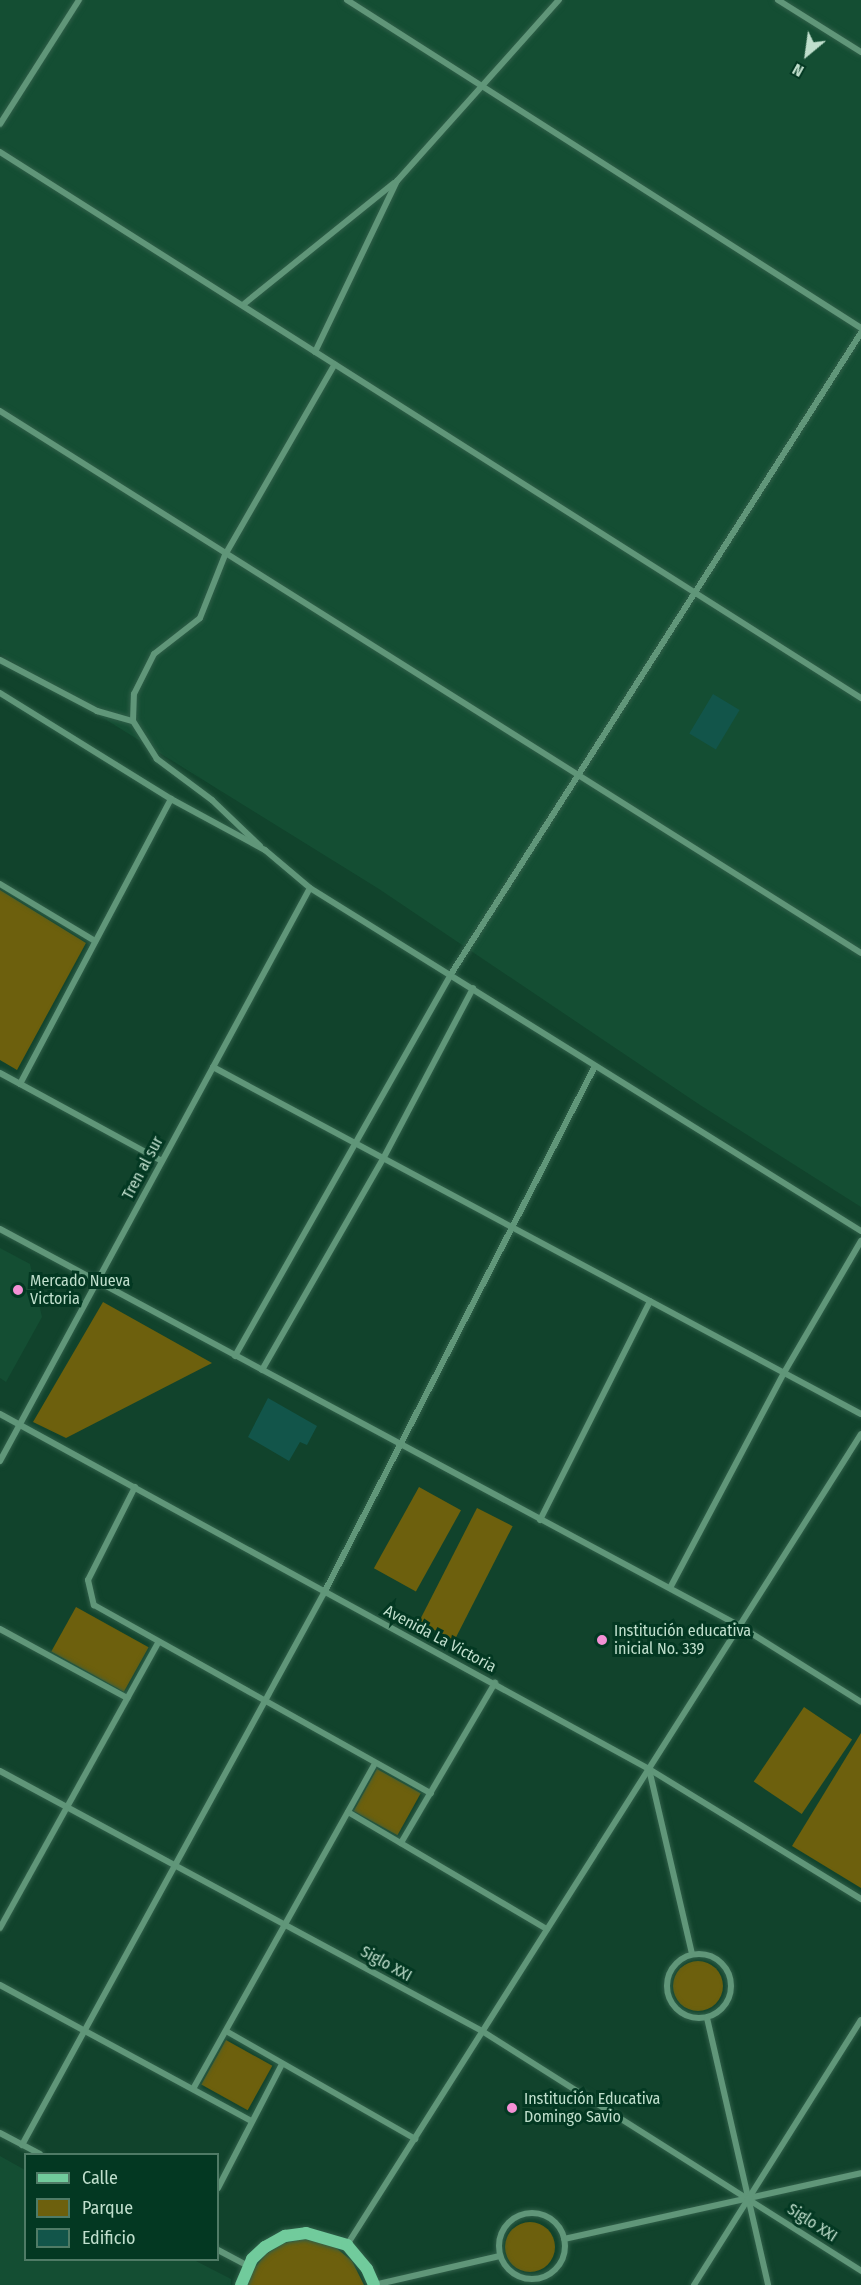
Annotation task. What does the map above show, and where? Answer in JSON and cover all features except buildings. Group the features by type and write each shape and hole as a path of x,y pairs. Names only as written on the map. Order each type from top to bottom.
{"street":[{"path":"0,124 79,0"},
{"path":"346,0 861,328"},
{"path":"244,304 397,181 480,85 559,0"},
{"path":"778,0 861,52"},
{"path":"0,152 244,304 315,352 861,698"},
{"path":"315,352 397,181"},
{"path":"236,1356 358,1143 451,974 861,333"},
{"path":"335,364 225,555 200,618 154,654 142,672 134,693 133,721 157,759 226,812 265,850 310,888 451,974 594,1068 861,1231"},
{"path":"0,411 225,555 861,953"},
{"path":"0,660 97,711 133,721"},
{"path":"0,693 171,799 265,850"},
{"path":"20,1084 171,799"},
{"path":"0,884 95,941"},
{"name":"Tren al sur","path":"0,1461 310,888"},
{"path":"262,1370 384,1157 473,988"},
{"path":"213,1067 785,1371 861,1414"},
{"path":"22,2145 324,1593 594,1068"},
{"path":"0,1073 162,1161"},
{"path":"0,1230 738,1625 861,1702"},
{"path":"670,1588 785,1371 861,1241"},
{"path":"540,1520 650,1301"},
{"name":"Avenida La Victoria","path":"0,1414 649,1769 861,1899"},
{"path":"347,2245 861,1434"},
{"path":"135,1488 88,1580 88,1593 94,1605 158,1643 431,1793"},
{"path":"0,1629 127,1698"},
{"path":"0,1928 3,1916 158,1643"},
{"path":"401,1843 495,1683"},
{"path":"193,2089 375,1763"},
{"path":"649,1769 692,1954"},
{"name":"Siglo XXI","path":"0,1771 482,2031 861,2271"},
{"path":"348,1812 547,1929"},
{"path":"692,1954 716,1958 731,1978 727,2003 707,2018 680,2012 667,1989 676,1963 692,1954"},
{"path":"0,1985 252,2121"},
{"path":"707,2018 768,2285"},
{"path":"694,2285 861,2020"},
{"path":"225,2031 415,2139"},
{"path":"219,2186 282,2064"},
{"path":"0,2133 38,2153"},
{"name":"Siglo XXI","path":"564,2240 861,2173"},
{"path":"523,2215 549,2219 564,2240 558,2265 535,2279 510,2271 500,2256 503,2230 523,2215"},
{"path":"241,2285 248,2266 265,2247 285,2236 324,2235 347,2245 374,2285 500,2256"},
{"path":"219,2251 248,2266"}],"shaded area":[{"path":"0,0 861,0 861,1207 700,1105 379,889 0,654"},
{"name":"Mercado Nueva Victoria","path":"0,1248 30,1264 42,1317 6,1382 0,1378"},
{"path":"0,2156 24,2169 24,2261 196,2261 231,2279 231,2285 0,2285"}],"green space":[{"path":"0,890 86,943 17,1070 0,1060"},
{"path":"103,1302 212,1363 66,1438 33,1422"},
{"path":"419,1487 461,1510 416,1592 374,1568"},
{"path":"477,1508 513,1526 455,1640 419,1622"},
{"path":"76,1607 149,1647 124,1692 51,1652"},
{"path":"804,1707 852,1739 802,1814 754,1782"},
{"path":"861,1733 861,1888 792,1846"},
{"path":"377,1769 421,1793 397,1835 354,1811"},
{"path":"698,1961 707,1963 718,1972 723,1986 721,1995 712,2006 698,2011 689,2009 678,2000 673,1986 675,1977 684,1966"},
{"path":"226,2040 272,2066 248,2110 201,2085"},
{"path":"530,2222 539,2224 550,2233 555,2247 553,2256 544,2267 530,2272 521,2270 510,2261 505,2247 507,2238 516,2227"},
{"path":"305,2239 335,2247 352,2261 364,2285 248,2285 253,2270 266,2254 284,2243"}],"place":[{"name":"Mercado Nueva Victoria","path":"18,1290"},
{"name":"Institución educativa inicial No. 339","path":"602,1640"},
{"name":"Institución Educativa Domingo Savio","path":"512,2108"}]}
